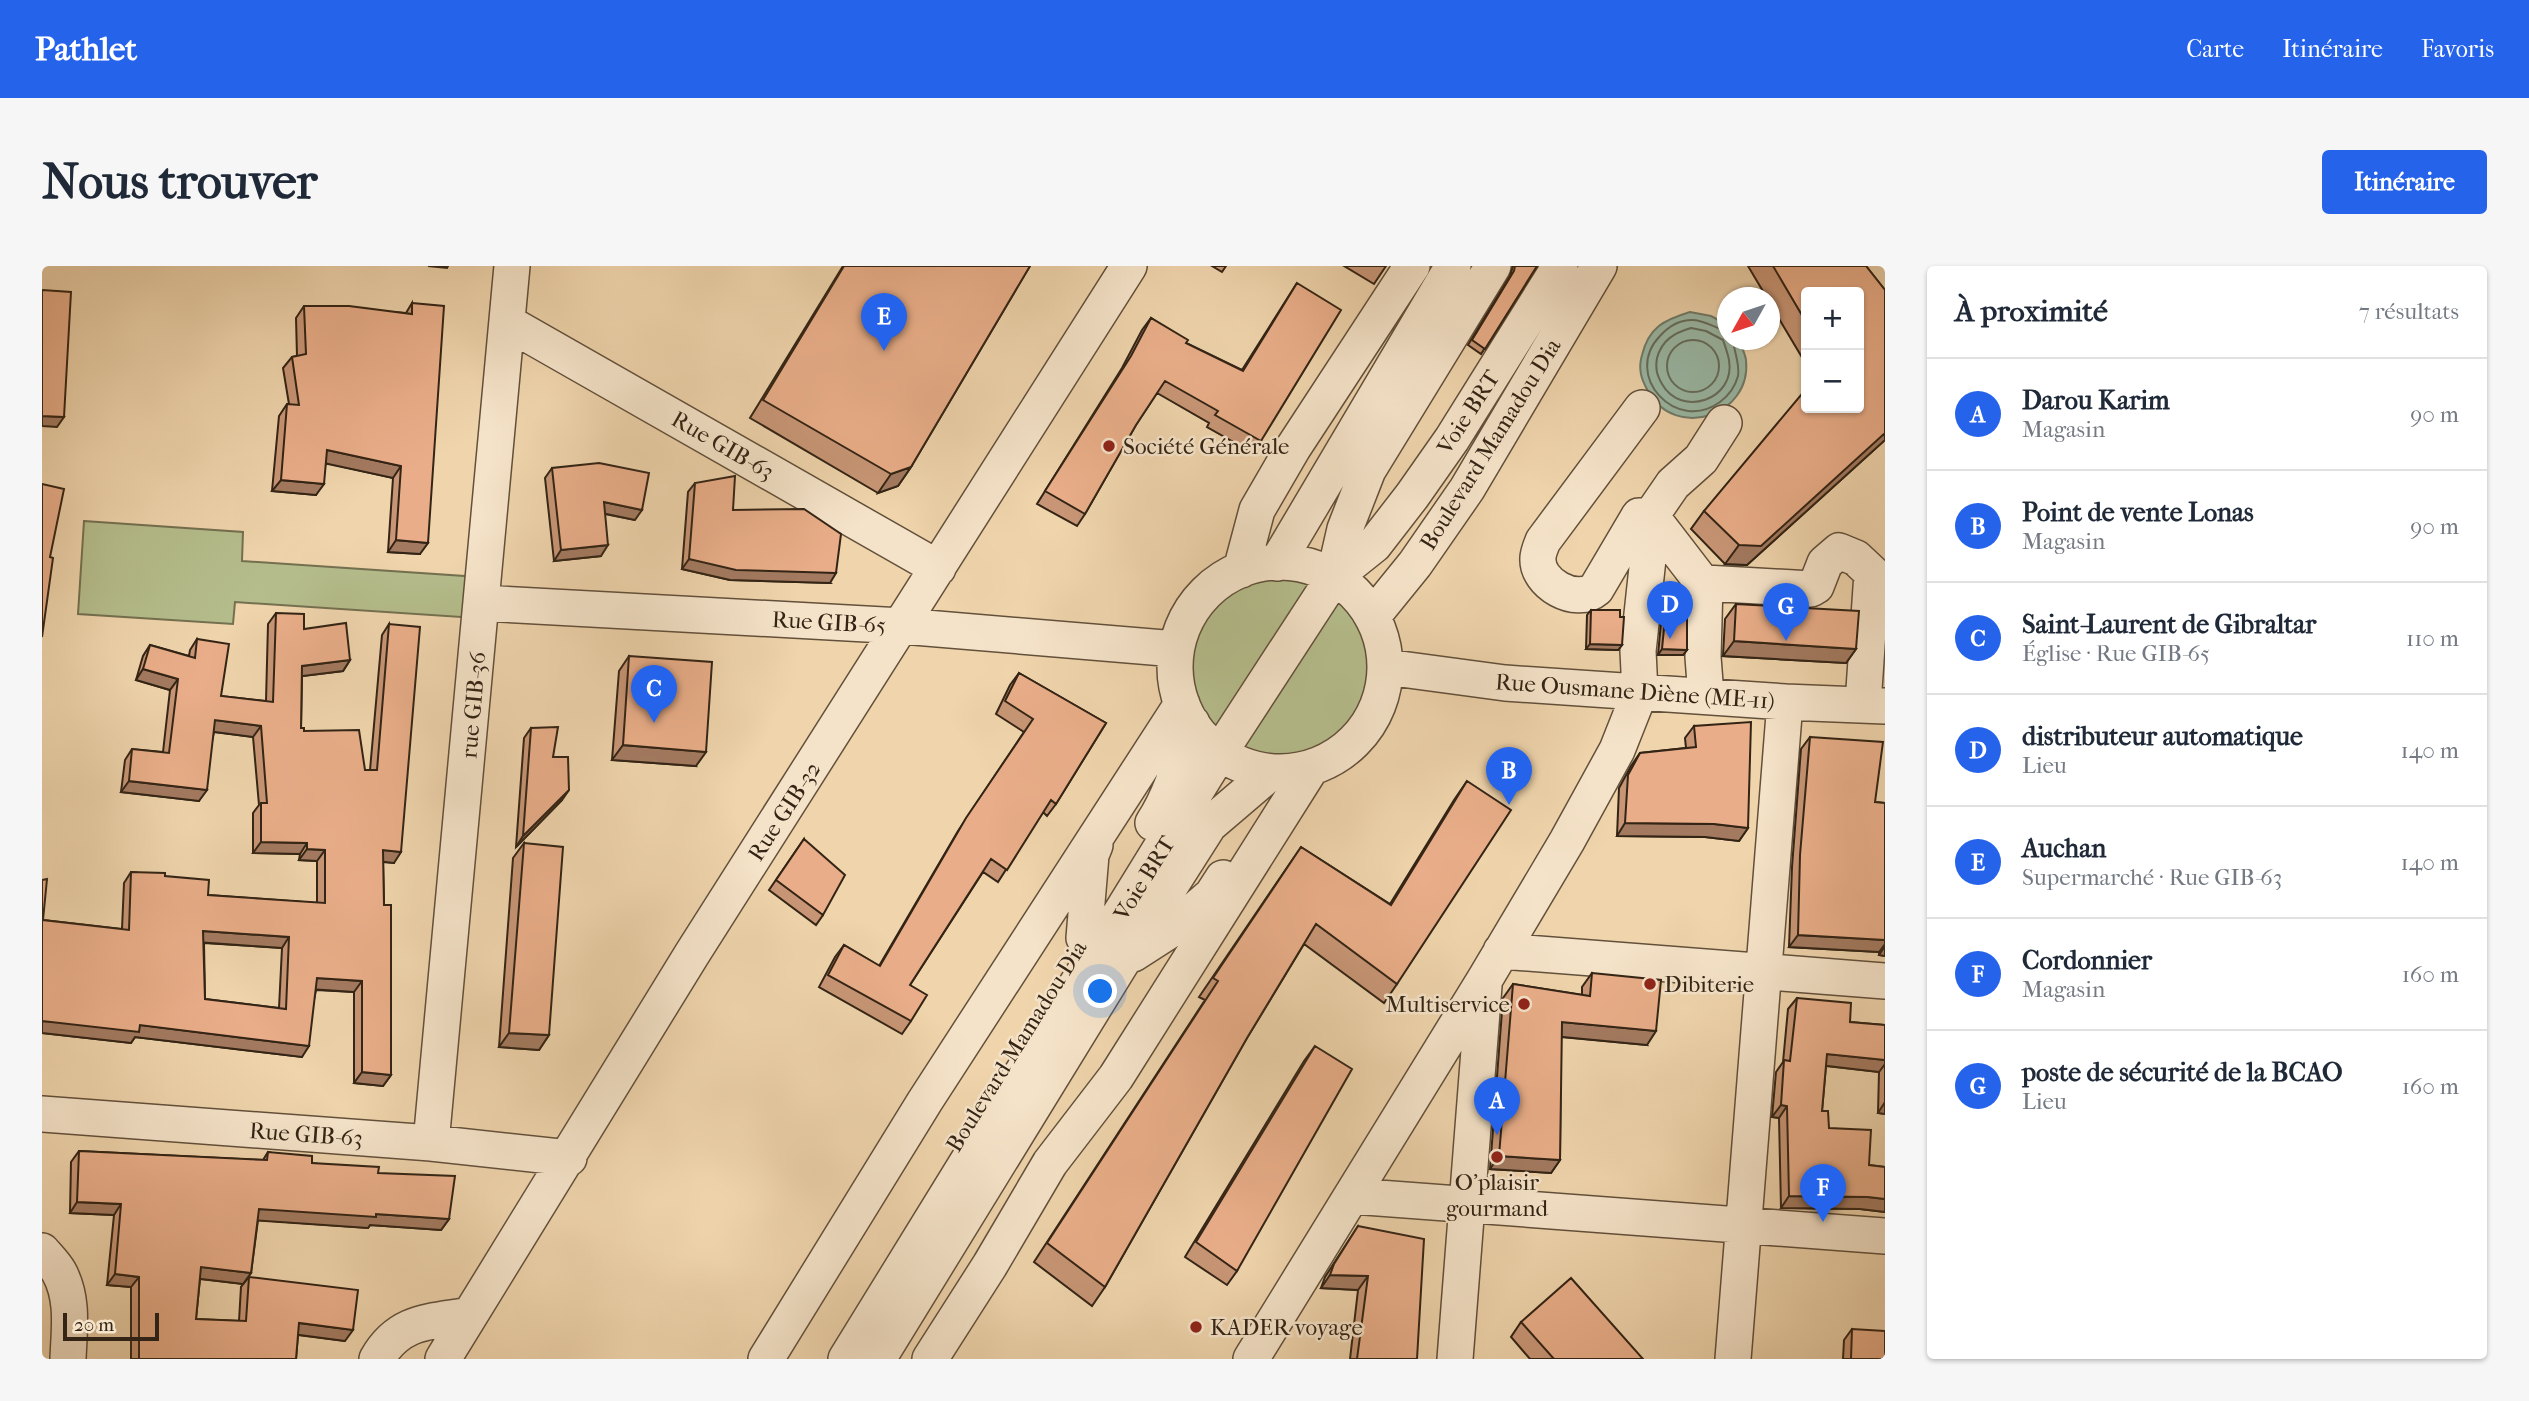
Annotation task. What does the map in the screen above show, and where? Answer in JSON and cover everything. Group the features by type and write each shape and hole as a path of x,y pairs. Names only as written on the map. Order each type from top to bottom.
{"street":[{"name":"rue GIB-36","path":"430,1143 512,266"},
{"name":"Rue GIB-32","path":"443,1359 692,954 1129,266"},
{"path":"1241,570 1257,509 1293,448 1412,266"},
{"path":"1277,563 1453,266"},
{"name":"Voie BRT","path":"1334,577 1345,529 1368,470 1493,266"},
{"name":"Voie BRT","path":"846,1359 1220,752 1334,577 1374,545 1412,496 1560,266"},
{"name":"Boulevard Mamadou Dia","path":"1372,617 1415,564 1467,489 1599,266"},
{"name":"Rue GIB-63","path":"508,323 939,568"},
{"path":"1642,408 1543,541 1537,560 1543,573 1559,590 1575,595 1591,594 1650,522"},
{"path":"1251,1359 1493,965 1567,841 1617,750 1640,692 1638,651 1650,522 1666,478 1694,453 1709,427"},
{"path":"1650,522 1695,589 1814,599 1824,592 1833,569 1841,562 1851,566 1863,577 1869,601 1874,705"},
{"path":"930,1359 1050,1163 1116,1077 1283,776 1233,761 1201,735 1187,713 1177,686 1176,649 1184,624 1198,601 1217,583 1241,570 1277,563 1307,566 1334,577 1356,595 1372,617 1382,641 1386,667"},
{"path":"1705,588 1703,657 1706,696"},
{"name":"Rue GIB-65","path":"482,603 902,626 1176,649"},
{"name":"Boulevard Mamadou Dia","path":"878,1359 1209,825 1283,776 1341,753 1365,730 1376,711 1383,690 1386,667"},
{"name":"Rue Ousmane Diène (ME-11)","path":"1386,667 1505,683 1785,702 1874,705"},
{"path":"1733,1359 1785,702"},
{"path":"766,1359 925,1101 1098,835 1187,713"},
{"name":"Boulevard Mamadou Dia","path":"821,1359 1165,805 1187,713"},
{"path":"1084,938 1091,856 1098,835"},
{"path":"1493,965 1763,971 1885,981"},
{"path":"1454,1359 1467,1205 1493,965"},
{"name":"Rue GIB-63","path":"42,1114 430,1143 569,1158"},
{"path":"1352,1196 1885,1236"},
{"path":"42,1251 59,1272 66,1292 70,1315 68,1359"},
{"path":"377,1359 386,1343 404,1329 470,1315"}],"green space":[{"path":"84,521 243,532 242,561 479,577 476,618 235,602 233,624 78,614"},
{"path":"1280,577 1316,585 1332,593 1346,605 1358,619 1366,635 1374,671 1366,707 1358,723 1346,737 1332,749 1316,757 1280,765 1244,757 1228,749 1214,737 1202,723 1194,707 1186,671 1194,635 1202,619 1214,605 1228,593 1244,585"}],"water":[{"path":"1690,312 1711,316 1717,319 1717,350 1743,350 1746,360 1745,379 1737,396 1725,408 1692,418 1676,415 1660,406 1648,391 1640,369 1645,345 1653,331 1673,318"}],"building":[{"path":"844,266 1030,266 911,467 891,474 763,400"},
{"path":"1515,266 1537,266 1485,349 1472,340"},
{"path":"1773,266 1866,266 1885,290 1885,433 1761,546 1739,545 1704,511 1801,395 1801,413 1864,413 1864,287 1801,287 1801,314"},
{"path":"1297,283 1341,310 1261,441 1215,415 1218,411 1165,381 1136,425 1085,514 1045,491 1131,356 1151,318 1188,340 1186,343 1243,371"},
{"path":"42,290 71,292 64,417 42,416"},
{"path":"412,303 444,306 428,543 396,540 401,466 327,450 324,484 281,480 287,404 299,405 292,357 306,354 304,306 349,306 412,314"},
{"path":"599,463 649,473 642,510 604,502 608,545 561,550 552,468"},
{"path":"735,476 733,510 804,509 841,534 836,573 736,570 689,559 695,483"},
{"path":"42,484 64,489 50,557 53,558 42,637"},
{"path":"1736,604 1859,611 1856,649 1734,641"},
{"path":"1591,610 1620,610 1620,617 1624,617 1622,645 1590,644"},
{"path":"276,613 304,614 304,629 346,623 350,660 302,666 301,728 304,728 304,731 359,730 365,770 377,770 389,624 420,627 401,852 383,850 384,905 391,905 391,1075 362,1072 362,981 317,978 309,1046 140,1025 139,1032 42,1021 42,880 47,879 43,920 129,930 131,872 165,873 165,876 209,880 208,895 325,903 325,850 307,849 307,843 261,842 261,803 267,803 261,726 215,720 207,790 129,781 132,749 169,753 178,679 143,669 150,645 195,658 197,639 229,644 221,696 273,702","holes":["203,931 289,937 286,1009 205,999"]},
{"path":"1665,618 1687,619 1687,650 1662,649"},
{"path":"629,656 712,662 706,752 623,745"},
{"path":"1019,673 1106,723 1056,804 1051,800 1007,870 991,859 910,985 927,995 911,1021 828,975 844,945 880,966 966,818 1033,719 1005,701"},
{"path":"1751,722 1748,828 1714,824 1625,823 1628,775 1640,753 1696,747 1694,726"},
{"path":"558,727 553,757 568,757 569,790 523,836 531,728"},
{"path":"1810,737 1883,742 1875,802 1885,803 1885,940 1798,935 1800,855"},
{"path":"1467,781 1511,810 1397,984 1316,924 1247,1038 1105,1287 1047,1243 1218,981 1213,978 1301,847 1391,905"},
{"path":"804,839 845,875 823,915 776,880"},
{"path":"524,843 563,847 549,1035 509,1033"},
{"path":"1592,973 1661,980 1656,1031 1562,1022 1560,1160 1499,1156 1513,984 1590,996"},
{"path":"1797,998 1851,1003 1850,1022 1885,1025 1885,1060 1827,1054 1822,1111 1828,1111 1829,1128 1871,1130 1869,1165 1885,1167 1885,1199 1789,1196 1787,1106 1781,1105 1784,1060 1790,1061"},
{"path":"1315,1046 1352,1069 1237,1271 1196,1242"},
{"path":"79,1151 267,1160 268,1152 312,1156 312,1163 379,1167 378,1173 455,1176 449,1219 259,1209 251,1273 201,1267 196,1319 246,1321 249,1277 358,1290 353,1330 299,1323 296,1359 139,1359 139,1277 115,1274 121,1204 77,1202"},
{"path":"1358,1226 1424,1239 1417,1359 1357,1359 1368,1276 1330,1275"},
{"path":"1571,1278 1643,1359 1554,1359 1521,1322"},
{"path":"1852,1329 1885,1331 1885,1359 1851,1359"}],"place":[{"name":"Auchan","path":"884,351"},
{"name":"Société Générale","path":"1109,446"},
{"name":"distributeur automatique","path":"1670,639"},
{"name":"poste de sécurité de la BCAO","path":"1786,641"},
{"name":"Saint-Laurent de Gibraltar","path":"654,723"},
{"name":"Point de vente Lonas","path":"1509,805"},
{"name":"Dibiterie","path":"1650,984"},
{"name":"Multiservice","path":"1524,1004"},
{"name":"Darou Karim","path":"1497,1135"},
{"name":"O'plaisir gourmand","path":"1497,1157"},
{"name":"Cordonnier","path":"1823,1222"},
{"name":"KADER voyage","path":"1196,1327"}]}
